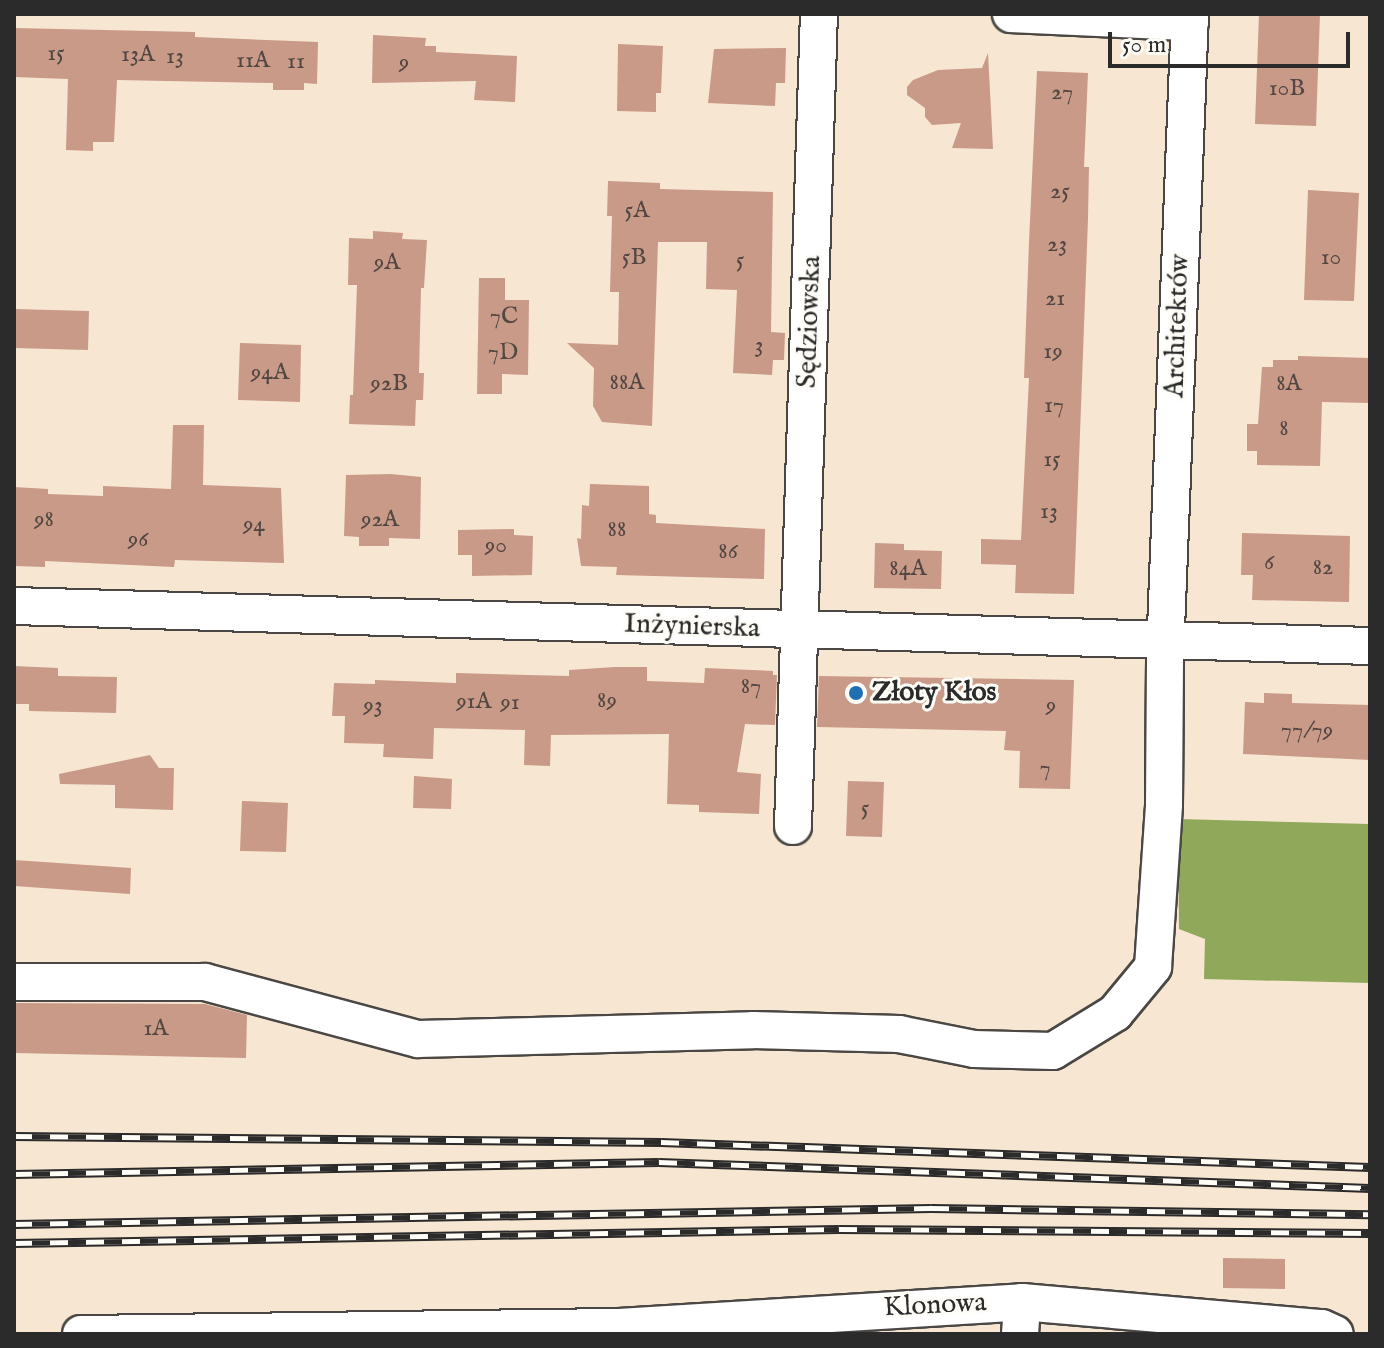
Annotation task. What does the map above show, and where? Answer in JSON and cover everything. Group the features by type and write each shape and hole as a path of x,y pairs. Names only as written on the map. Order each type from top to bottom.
{"street":[{"name":"Sędziowska","path":"793,826 802,630 819,14"},
{"path":"1011,14 1190,18"},
{"name":"Architektów","path":"14,982 205,982 418,1039 753,1030 899,1034 974,1049 1053,1051 1115,1013 1153,967 1164,804 1167,639 1190,18"},
{"name":"Inżynierska","path":"14,606 1370,646"},
{"name":"Klonowa","path":"81,1334 1021,1318 1322,1328 1335,1334"}],"green space":[{"path":"1178,819 1370,824 1370,983 1204,979 1205,939 1179,929"}],"building":[{"path":"1259,14 1320,14 1316,126 1255,124"},
{"path":"14,28 195,32 195,37 318,42 317,84 304,83 304,90 273,90 273,83 117,80 114,142 93,142 93,151 66,150 68,79 14,77"},
{"path":"373,35 426,38 425,46 436,46 436,52 517,56 515,102 474,100 476,81 372,83"},
{"path":"618,44 663,46 661,93 656,93 656,112 617,111"},
{"path":"786,48 785,83 776,83 775,106 708,103 714,49"},
{"path":"988,53 993,149 952,148 961,123 932,125 925,117 925,108 907,95 907,87 913,80 938,70 982,68"},
{"path":"1037,71 1088,73 1084,167 1089,167 1088,219 1074,594 1015,593 1016,565 981,564 981,539 1021,540 1029,378 1024,378"},
{"path":"608,181 660,183 660,189 773,192 771,332 785,333 784,360 773,360 772,375 733,373 737,290 706,289 707,242 658,242 652,426 602,422 593,406 594,368 567,343 618,345 619,292 610,292 612,216 607,216"},
{"path":"1308,190 1359,193 1354,301 1304,300"},
{"path":"373,231 403,233 402,239 427,240 424,288 421,288 419,373 424,373 423,400 416,400 415,426 349,424 357,285 348,285 349,238 373,239"},
{"path":"479,278 505,278 505,300 529,300 528,375 502,374 502,394 477,394"},
{"path":"14,309 89,311 88,350 14,348"},
{"path":"240,343 301,345 300,402 238,400"},
{"path":"1298,356 1370,358 1370,403 1322,402 1320,466 1257,465 1257,451 1247,451 1247,424 1258,424 1262,367 1273,367 1273,360 1298,360"},
{"path":"173,425 204,425 203,485 281,488 284,563 175,560 174,567 45,561 45,567 14,566 14,487 48,489 48,494 103,496 103,486 171,489"},
{"path":"346,475 421,477 420,539 389,538 389,546 359,546 359,537 344,536"},
{"path":"590,484 649,486 649,514 656,515 656,523 765,529 764,579 616,575 617,567 581,566 577,538 581,539 582,505 589,506"},
{"path":"514,529 514,535 533,536 532,575 472,576 472,555 458,555 458,530"},
{"path":"1242,533 1350,536 1349,602 1252,600 1253,575 1241,575"},
{"path":"875,543 904,544 904,550 942,551 941,589 874,588"},
{"path":"14,666 58,668 58,676 117,677 116,713 29,711 29,704 14,704"},
{"path":"647,667 647,681 704,683 705,668 773,671 773,675 777,675 775,725 745,724 737,772 761,774 759,814 699,812 699,805 667,804 669,734 551,735 550,766 524,765 525,730 434,728 433,759 383,757 384,744 344,743 345,716 332,716 334,683 375,684 375,680 456,683 456,673 569,676 569,670"},
{"path":"819,676 1074,680 1070,789 1019,788 1020,751 1004,750 1006,731 817,727"},
{"path":"1264,693 1292,694 1292,703 1370,705 1370,760 1243,754 1245,702 1264,703"},
{"path":"150,755 159,768 174,768 173,810 115,808 115,785 60,784 59,774"},
{"path":"414,776 452,779 451,809 413,808"},
{"path":"848,781 884,782 882,837 846,836"},
{"path":"242,801 288,803 286,852 240,851"},
{"path":"14,860 131,868 130,894 14,886"},
{"path":"14,1003 205,1004 247,1015 246,1058 14,1053"},
{"path":"1223,1258 1285,1259 1285,1289 1223,1288"}],"railway":[{"path":"14,1136 661,1142 1370,1167"},
{"path":"14,1174 659,1162 1370,1188"},
{"path":"14,1224 931,1208 1370,1214"},
{"path":"14,1243 839,1229 1370,1233"}],"place":[{"name":"Złoty Kłos","path":"856,693"}]}
